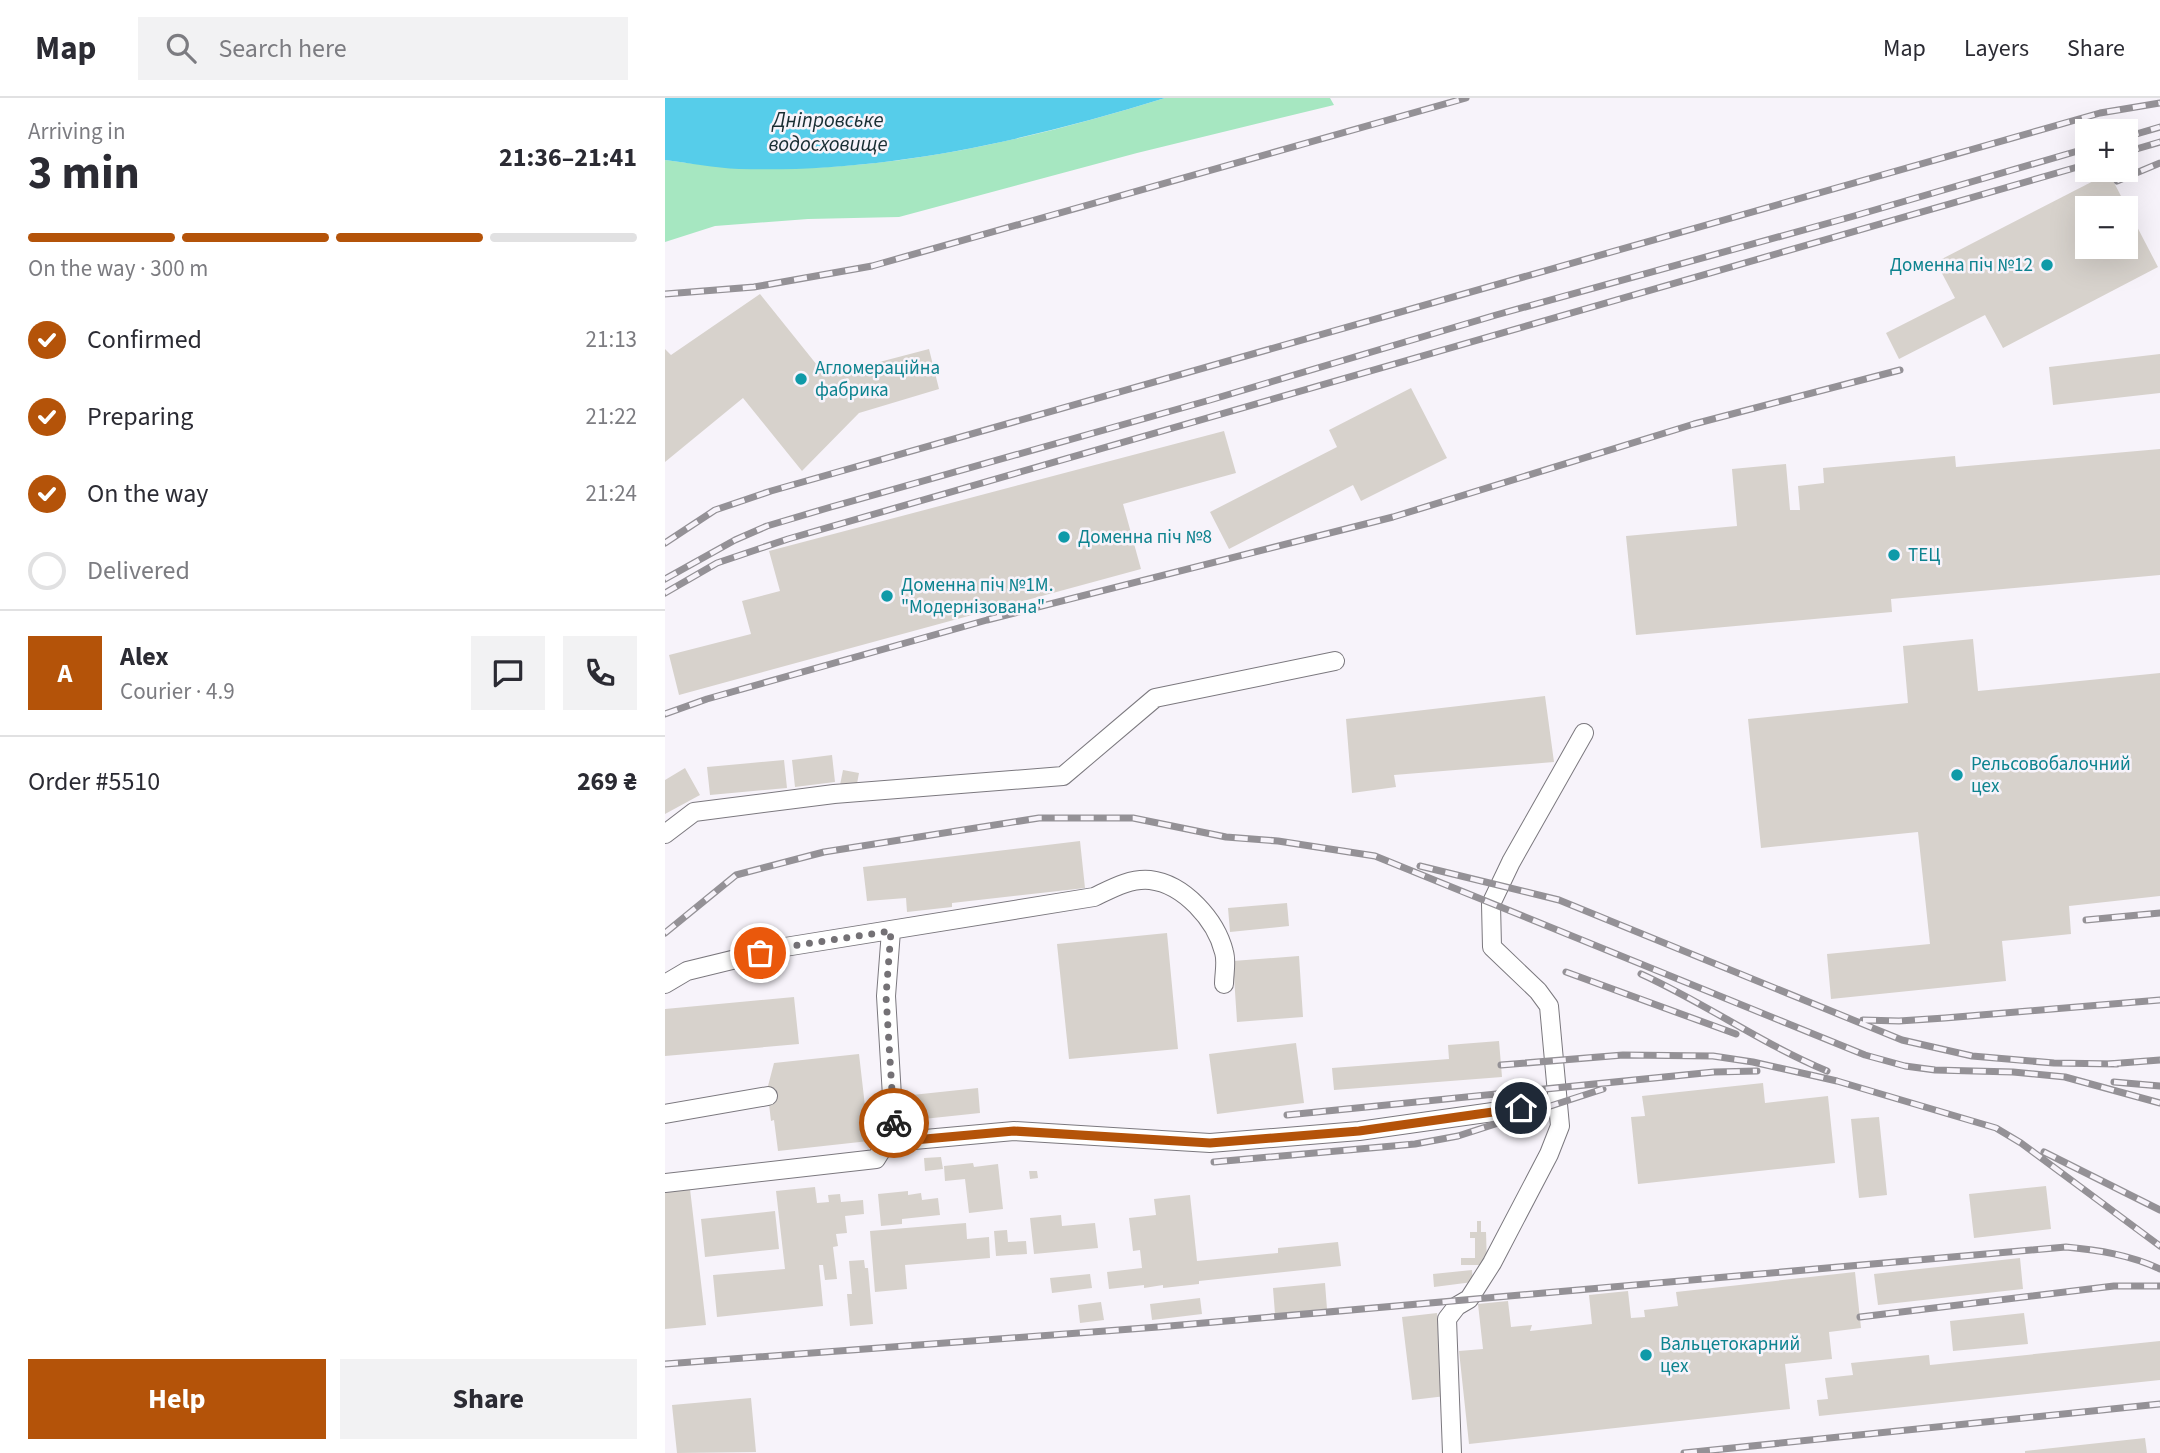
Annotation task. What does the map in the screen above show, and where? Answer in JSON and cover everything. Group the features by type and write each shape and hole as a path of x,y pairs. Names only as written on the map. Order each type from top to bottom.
{"lane":[{"path":"665,834 694,812 834,794 1063,776 1155,698 1335,662"},
{"path":"1452,1453 1447,1319 1457,1306 1469,1299 1492,1263 1549,1154 1560,1126 1549,1006 1538,991 1492,947 1491,904 1511,862 1584,733"},
{"path":"665,984 687,971 785,947 1094,897 1129,882 1150,880 1173,886 1187,897 1216,929 1225,954 1224,984"},
{"path":"665,1183 876,1159 894,1130 886,996 891,931"},
{"path":"665,1114 768,1096"},
{"path":"894,1130 902,1138 914,1140 1014,1131 1210,1143 1359,1131 1521,1108"}],"green space":[{"path":"1165,98 1330,98 1334,105 1137,153 899,217 808,219 715,226 665,242 665,160 729,167 792,168 918,158 1042,132"}],"water":[{"name":"Дніпровське водосховище","path":"665,98 1165,98 1060,128 902,160 794,169 739,169 665,160"}],"building":[{"name":"Доменна піч №12","path":"2092,182 2114,182 2121,196 2075,196 2075,259 2138,259 2138,229 2158,267 2003,348 1985,315 1899,359 1886,333 1955,298 1936,262"},
{"name":"Агломераційна фабрика","path":"760,294 821,370 849,370 929,349 939,389 859,413 802,471 743,398 665,462 665,349 671,355"},
{"path":"2160,354 2160,393 2053,405 2049,367"},
{"path":"1411,388 1447,458 1361,501 1353,485 1229,549 1210,512 1337,447 1329,430"},
{"name":"Доменна піч №1М. \"Модернізована\"","path":"1224,431 1236,473 1123,504 1141,569 679,695 669,655 751,634 742,601 780,591 769,551"},
{"name":"ТЕЦ","path":"2160,449 2160,575 1891,599 1892,612 1636,635 1626,536 1737,526 1732,469 1786,464 1790,510 1800,510 1798,486 1824,483 1823,468 1955,456 1956,467"},
{"name":"Рельсовобалочний цех","path":"1973,639 1978,691 2160,673 2160,896 2069,906 2071,934 2002,941 2006,981 1831,999 1827,954 1930,944 1918,832 1761,848 1748,719 1908,703 1903,646"},
{"path":"1545,696 1554,762 1394,775 1396,787 1352,793 1346,719"},
{"path":"832,755 835,782 795,787 792,760"},
{"path":"784,760 787,788 710,795 707,767"},
{"path":"685,768 700,795 665,814 665,780"},
{"path":"843,770 859,773 856,789 840,785"},
{"path":"1080,841 1085,888 952,903 952,907 907,912 906,898 867,901 863,867"},
{"path":"1287,903 1289,926 1230,932 1228,908"},
{"path":"1167,933 1178,1049 1069,1059 1057,944"},
{"path":"1299,956 1303,1017 1237,1022 1233,961"},
{"path":"794,997 799,1044 665,1056 665,1009"},
{"path":"1499,1041 1502,1077 1334,1090 1332,1068 1449,1059 1448,1045"},
{"path":"1296,1043 1304,1103 1217,1114 1209,1054"},
{"path":"859,1054 869,1141 778,1151 768,1096 774,1063"},
{"path":"1763,1083 1765,1103 1828,1096 1835,1163 1638,1184 1631,1117 1645,1116 1642,1096"},
{"path":"978,1088 980,1113 914,1120 912,1095"},
{"path":"1879,1117 1887,1195 1859,1198 1851,1119"},
{"path":"941,1157 943,1169 925,1171 924,1158"},
{"path":"973,1163 974,1167 998,1164 1003,1209 969,1213 965,1179 945,1181 944,1166"},
{"path":"1029,1171 1037,1171 1038,1178 1030,1179"},
{"path":"2046,1186 2051,1229 1974,1238 1969,1194"},
{"path":"815,1187 817,1203 829,1202 828,1195 840,1194 841,1202 863,1200 864,1214 845,1216 847,1233 836,1234 838,1246 833,1247 837,1279 825,1280 823,1265 819,1265 823,1306 717,1317 713,1275 785,1269 776,1191"},
{"path":"690,1189 706,1325 665,1329 665,1192"},
{"path":"908,1191 908,1195 921,1193 922,1200 938,1198 940,1215 902,1219 902,1224 881,1226 878,1194"},
{"path":"1190,1195 1197,1261 1278,1253 1278,1248 1338,1242 1341,1266 1199,1281 1199,1284 1163,1288 1163,1285 1144,1288 1144,1285 1109,1289 1107,1272 1142,1268 1140,1250 1133,1251 1129,1218 1156,1215 1154,1199"},
{"path":"775,1211 779,1249 705,1257 701,1219"},
{"path":"1061,1215 1062,1226 1095,1223 1098,1248 1034,1254 1030,1218"},
{"path":"1477,1221 1481,1221 1481,1232 1486,1232 1487,1265 1461,1265 1461,1258 1475,1258 1475,1238 1470,1238 1470,1232 1477,1232"},
{"path":"966,1223 967,1239 989,1237 990,1258 905,1265 907,1289 875,1292 870,1231"},
{"path":"1007,1230 1008,1242 1026,1241 1027,1254 996,1256 994,1231"},
{"path":"2020,1258 2023,1289 1878,1305 1874,1274"},
{"path":"864,1260 865,1268 868,1268 873,1324 850,1326 847,1294 852,1294 849,1261"},
{"path":"1472,1270 1473,1282 1434,1287 1433,1274"},
{"name":"Вальцетокарний цех","path":"1855,1272 1861,1328 1829,1332 1832,1359 1785,1364 1790,1409 1469,1444 1459,1351 1483,1349 1478,1304 1508,1301 1511,1327 1532,1325 1530,1331 1592,1324 1589,1295 1628,1291 1631,1318 1645,1317 1644,1310 1678,1306 1676,1292"},
{"path":"1090,1274 1092,1288 1052,1293 1050,1278"},
{"path":"1325,1283 1327,1309 1275,1314 1273,1288"},
{"path":"1200,1298 1202,1314 1152,1320 1150,1304"},
{"path":"1101,1302 1104,1320 1080,1323 1078,1305"},
{"path":"1437,1313 1446,1396 1412,1400 1402,1317"},
{"path":"2024,1313 2028,1344 1953,1351 1950,1321"},
{"name":"Вальцетокарний цех","path":"2160,1341 2160,1380 1819,1416 1817,1400 1828,1399 1825,1378 1853,1375 1851,1363 1929,1355 1930,1365"},
{"path":"751,1398 756,1452 677,1453 672,1405"},
{"path":"2145,1438 2147,1453 2025,1453 2025,1451"}],"railway":[{"path":"665,294 754,287 872,266 1466,98"},
{"path":"665,543 715,510 771,491 2100,113 2160,103"},
{"path":"2138,133 2160,127"},
{"path":"2138,148 2160,142"},
{"path":"665,579 735,540 767,526 1210,400 1496,315 2075,152"},
{"path":"2138,172 2160,163"},
{"path":"665,593 717,563 788,539 2075,168"},
{"path":"665,714 707,699 987,620 1393,517 1694,424 1900,370"},
{"path":"665,933 736,875 824,852 1039,818 1133,818 1226,837 1278,841 1375,856 1865,1055 1905,1066 1935,1070 2013,1072 2065,1077 2160,1103"},
{"path":"1420,866 1559,900 1902,1040 1972,1056 2054,1063 2117,1064"},
{"path":"2086,920 2160,913"},
{"path":"1566,972 1736,1034"},
{"path":"1641,974 1780,1049 1827,1071"},
{"path":"1863,1020 1945,1018 2160,1000"},
{"path":"1501,1065 1623,1055 1713,1056 1837,1081 1996,1128 2021,1143 2160,1246"},
{"path":"2108,1064 2160,1060"},
{"path":"1287,1115 1714,1072 1757,1071"},
{"path":"2114,1082 2160,1086"},
{"path":"1214,1162 1415,1144 1458,1136 1603,1089"},
{"path":"2044,1152 2160,1210"},
{"path":"665,1364 1158,1327 2066,1247 2114,1254 2160,1269"},
{"path":"1860,1317 2114,1286 2160,1286"},
{"path":"1684,1453 2160,1404"}],"way so far":[{"path":"760,953 891,931 886,996 894,1123"}],"place":[{"name":"Доменна піч №12","path":"2047,265"},
{"name":"Агломераційна фабрика","path":"801,379"},
{"name":"Доменна піч №8","path":"1064,537"},
{"name":"ТЕЦ","path":"1894,555"},
{"name":"Доменна піч №1М. \"Модернізована\"","path":"887,596"},
{"name":"Рельсовобалочний цех","path":"1957,775"},
{"name":"Вальцетокарний цех","path":"1646,1355"}],"route":[{"path":"894,1123 894,1130 902,1138 914,1140 1014,1131 1210,1143 1359,1131 1521,1108"}]}
